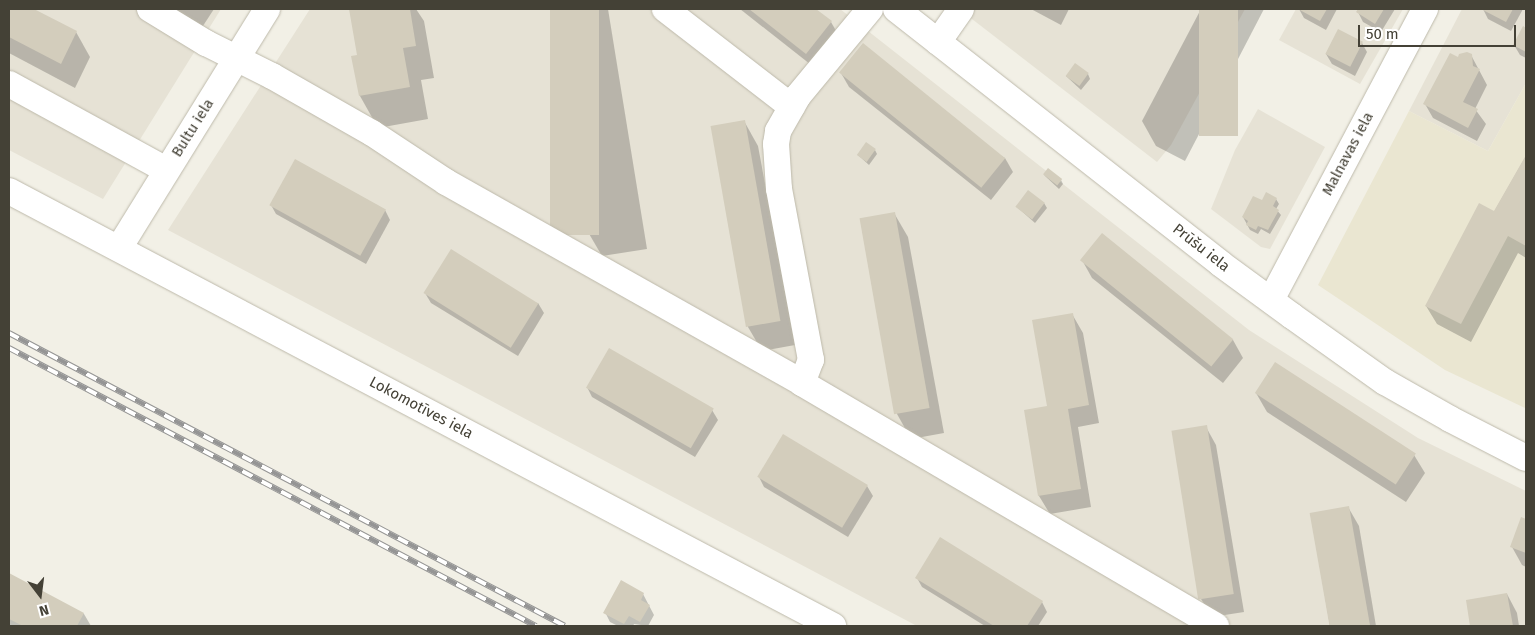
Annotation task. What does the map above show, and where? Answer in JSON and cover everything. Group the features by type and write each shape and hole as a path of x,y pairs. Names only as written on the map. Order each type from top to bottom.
{"street":[{"path":"150,9 236,59 289,86 372,133 446,182 802,383 1216,626"},
{"name":"Bultu iela","path":"119,248 267,9"},
{"path":"665,9 792,107"},
{"path":"802,383 811,360 780,189 776,144 778,131 798,96 870,9"},
{"name":"Prūšu iela","path":"896,9 1270,300 1385,382 1450,419 1526,458"},
{"path":"938,42 961,9"},
{"name":"Malnavas iela","path":"1270,300 1425,9"},
{"path":"9,84 166,170"},
{"name":"Lokomotīves iela","path":"9,191 833,626"}],"shaded area":[{"path":"9,9 221,9 103,199 9,150"},
{"path":"310,9 840,9 1249,330 1418,438 1526,491 1526,626 917,626 168,230"},
{"path":"959,9 1245,9 1171,145 1157,162"},
{"path":"1296,9 1403,9 1360,84 1279,40"},
{"path":"1462,9 1526,9 1526,83 1488,151 1409,111"},
{"path":"1526,83 1525,408 1445,370 1318,285 1409,111 1488,151"},
{"path":"1258,109 1325,147 1270,249 1261,247 1211,209 1235,150"}],"building":[{"path":"9,9 34,9 77,31 61,64 9,37"},
{"path":"349,9 410,9 416,46 403,48 410,87 359,96 351,56 357,55"},
{"path":"550,9 599,9 599,235 550,235"},
{"path":"749,9 816,9 832,21 806,54"},
{"path":"1199,9 1238,9 1238,136 1199,136"},
{"path":"1298,9 1327,9 1320,21"},
{"path":"1358,9 1384,9 1375,24 1356,12"},
{"path":"1481,9 1513,9 1506,22"},
{"path":"1523,26 1526,28 1526,52 1513,45"},
{"path":"1338,29 1363,42 1350,67 1325,54"},
{"path":"863,43 1005,158 981,188 839,73"},
{"path":"1467,52 1472,54 1473,66 1480,69 1463,102 1478,109 1468,128 1423,104 1450,53 1458,57 1459,54"},
{"path":"1075,63 1089,73 1079,86 1066,76"},
{"path":"745,120 780,321 746,327 711,126"},
{"path":"866,142 876,149 867,162 857,155"},
{"path":"1526,155 1526,246 1508,236 1461,324 1425,306 1479,203 1494,211"},
{"path":"295,159 386,209 360,256 269,205"},
{"path":"1048,168 1062,179 1057,185 1043,174"},
{"path":"1028,190 1045,203 1032,219 1015,207"},
{"path":"1266,192 1277,198 1273,206 1279,210 1268,230 1258,226 1256,230 1246,225 1248,221 1242,217 1253,196 1262,200"},
{"path":"895,212 930,408 894,414 860,218"},
{"path":"1102,233 1233,339 1211,367 1080,260"},
{"path":"451,249 538,304 511,348 423,293"},
{"path":"1073,313 1089,405 1068,409 1081,489 1038,496 1024,410 1047,406 1032,320"},
{"path":"609,348 714,409 691,448 586,388"},
{"path":"1275,362 1416,453 1396,485 1255,393"},
{"path":"1207,425 1234,594 1198,600 1171,431"},
{"path":"783,434 868,485 842,528 757,477"},
{"path":"1349,506 1370,626 1330,626 1310,513"},
{"path":"1521,517 1526,519 1526,553 1510,547"},
{"path":"940,537 1043,601 1027,626 994,626 915,578"},
{"path":"9,573 84,613 77,626 23,626 9,619"},
{"path":"621,580 644,593 641,600 650,605 640,622 629,616 624,624 603,613"},
{"path":"1507,593 1513,626 1470,626 1466,600"}],"railway":[{"path":"9,333 565,626"},
{"path":"9,348 536,626"}]}
